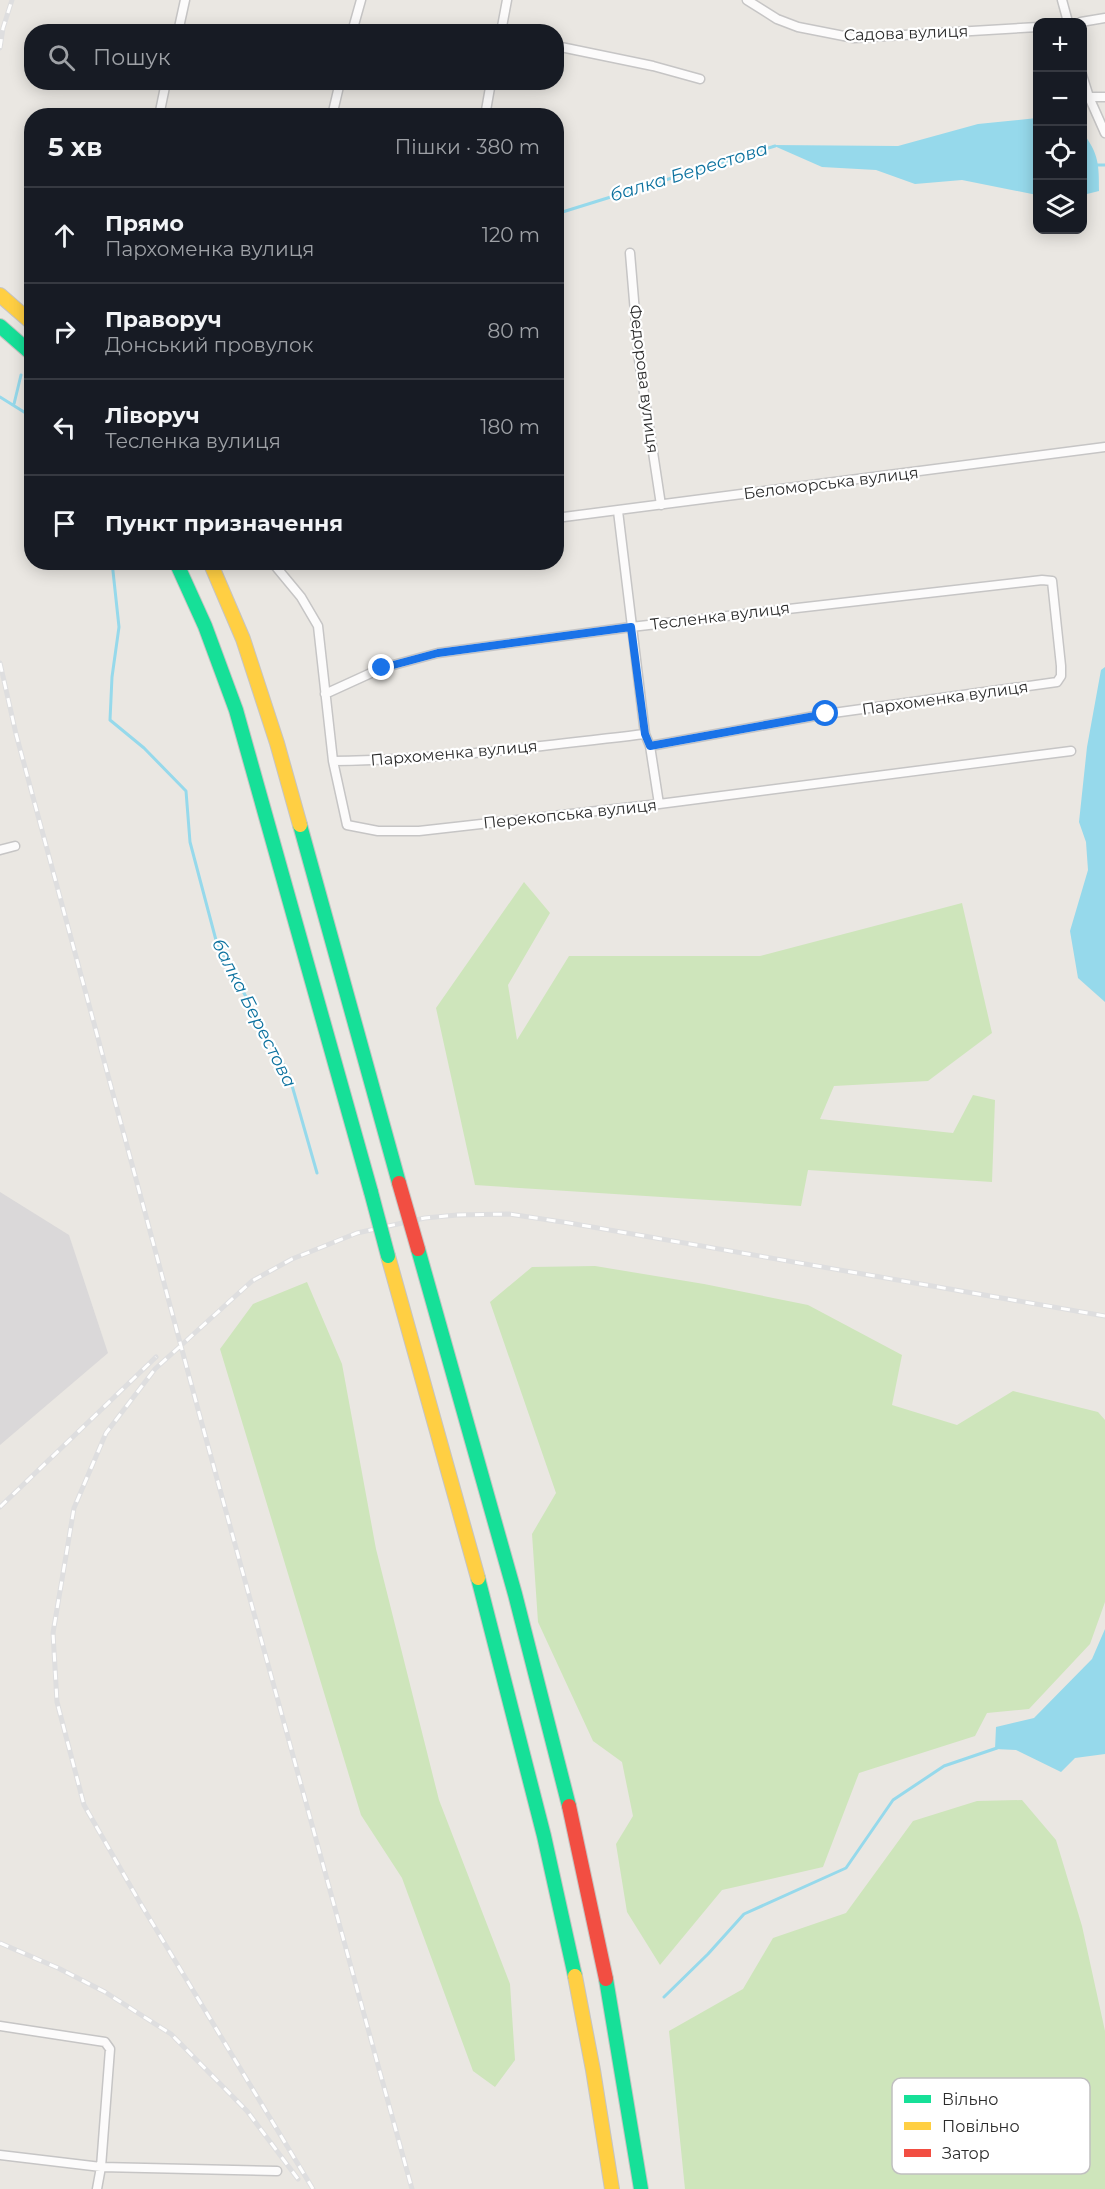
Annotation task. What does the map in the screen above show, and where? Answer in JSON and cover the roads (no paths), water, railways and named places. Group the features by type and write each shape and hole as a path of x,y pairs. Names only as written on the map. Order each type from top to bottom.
{"main road":[{"path":"0,295 24,316"},
{"path":"0,326 24,347"},
{"path":"181,570 236,710 506,1678 536,1796 591,2052 612,2189"},
{"path":"213,570 243,639 277,743 535,1673 570,1810 602,1957 641,2189"}],"street":[{"path":"180,24 185,0"},
{"path":"354,24 361,0"},
{"path":"502,24 507,0"},
{"name":"Садова вулиця","path":"747,0 777,19 798,27 854,38 1033,27"},
{"path":"1062,0 1067,18"},
{"path":"1087,21 1105,18"},
{"path":"564,48 653,66 700,79"},
{"path":"161,108 164,90"},
{"path":"334,108 338,90"},
{"path":"486,108 490,90"},
{"path":"1087,90 1105,133"},
{"path":"1089,97 1105,97"},
{"name":"Федорова вулиця","path":"630,253 639,360 661,505"},
{"name":"Беломорська вулиця","path":"564,517 1105,447"},
{"path":"618,511 645,734 650,746 659,804"},
{"name":"Перекопська вулиця","path":"279,570 301,597 318,626 333,761 347,825 378,831 419,831 659,804 1071,751"},
{"name":"Тесленка вулиця","path":"324,694 382,668 438,653 631,627 1042,580 1052,581 1061,676"},
{"name":"Пархоменка вулиця","path":"650,746 826,714 1043,685 1057,682 1061,676"},
{"name":"Пархоменка вулиця","path":"333,761 365,761 520,748 645,734"},
{"path":"0,850 15,846"},
{"path":"0,2026 105,2042 110,2049 101,2167 97,2189"},
{"path":"0,2154 101,2167 277,2171"}],"water":[{"path":"1033,118 1033,194 962,180 915,184 876,170 822,167 772,145 898,146 978,124"},
{"path":"1087,139 1097,160 1099,191 1087,194"},
{"path":"1105,667 1105,1002 1078,978 1070,931 1088,870 1086,842 1079,822 1087,747 1101,670"},
{"path":"1105,1629 1105,1754 1075,1758 1061,1772 1016,1750 995,1749 996,1727 1034,1718 1092,1659"}],"waterway":[{"name":"балка Берестова","path":"564,212 775,146"},
{"name":"балка Берестова","path":"1096,165 1105,165"},
{"name":"балка Берестова","path":"14,404 21,375"},
{"name":"балка Берестова","path":"0,397 24,412"},
{"name":"балка Берестова","path":"113,570 119,627 112,677 110,720 144,748 186,791 190,842 217,944 289,1075 317,1173"},
{"path":"664,1997 708,1954 744,1914 846,1868 893,1800 944,1766 997,1748"}],"railway":[{"path":"0,48 3,28 12,0"},
{"path":"0,663 16,734 202,1424 412,2189"},
{"path":"313,2189 139,1901 84,1805 57,1702 53,1633 74,1508 106,1433 155,1369 252,1281 292,1259 357,1233 425,1218 457,1215 509,1214 569,1223 1105,1316"},
{"path":"0,1507 156,1357"},
{"path":"0,1943 58,1968 105,1992 171,2034 247,2111 298,2179"}]}
